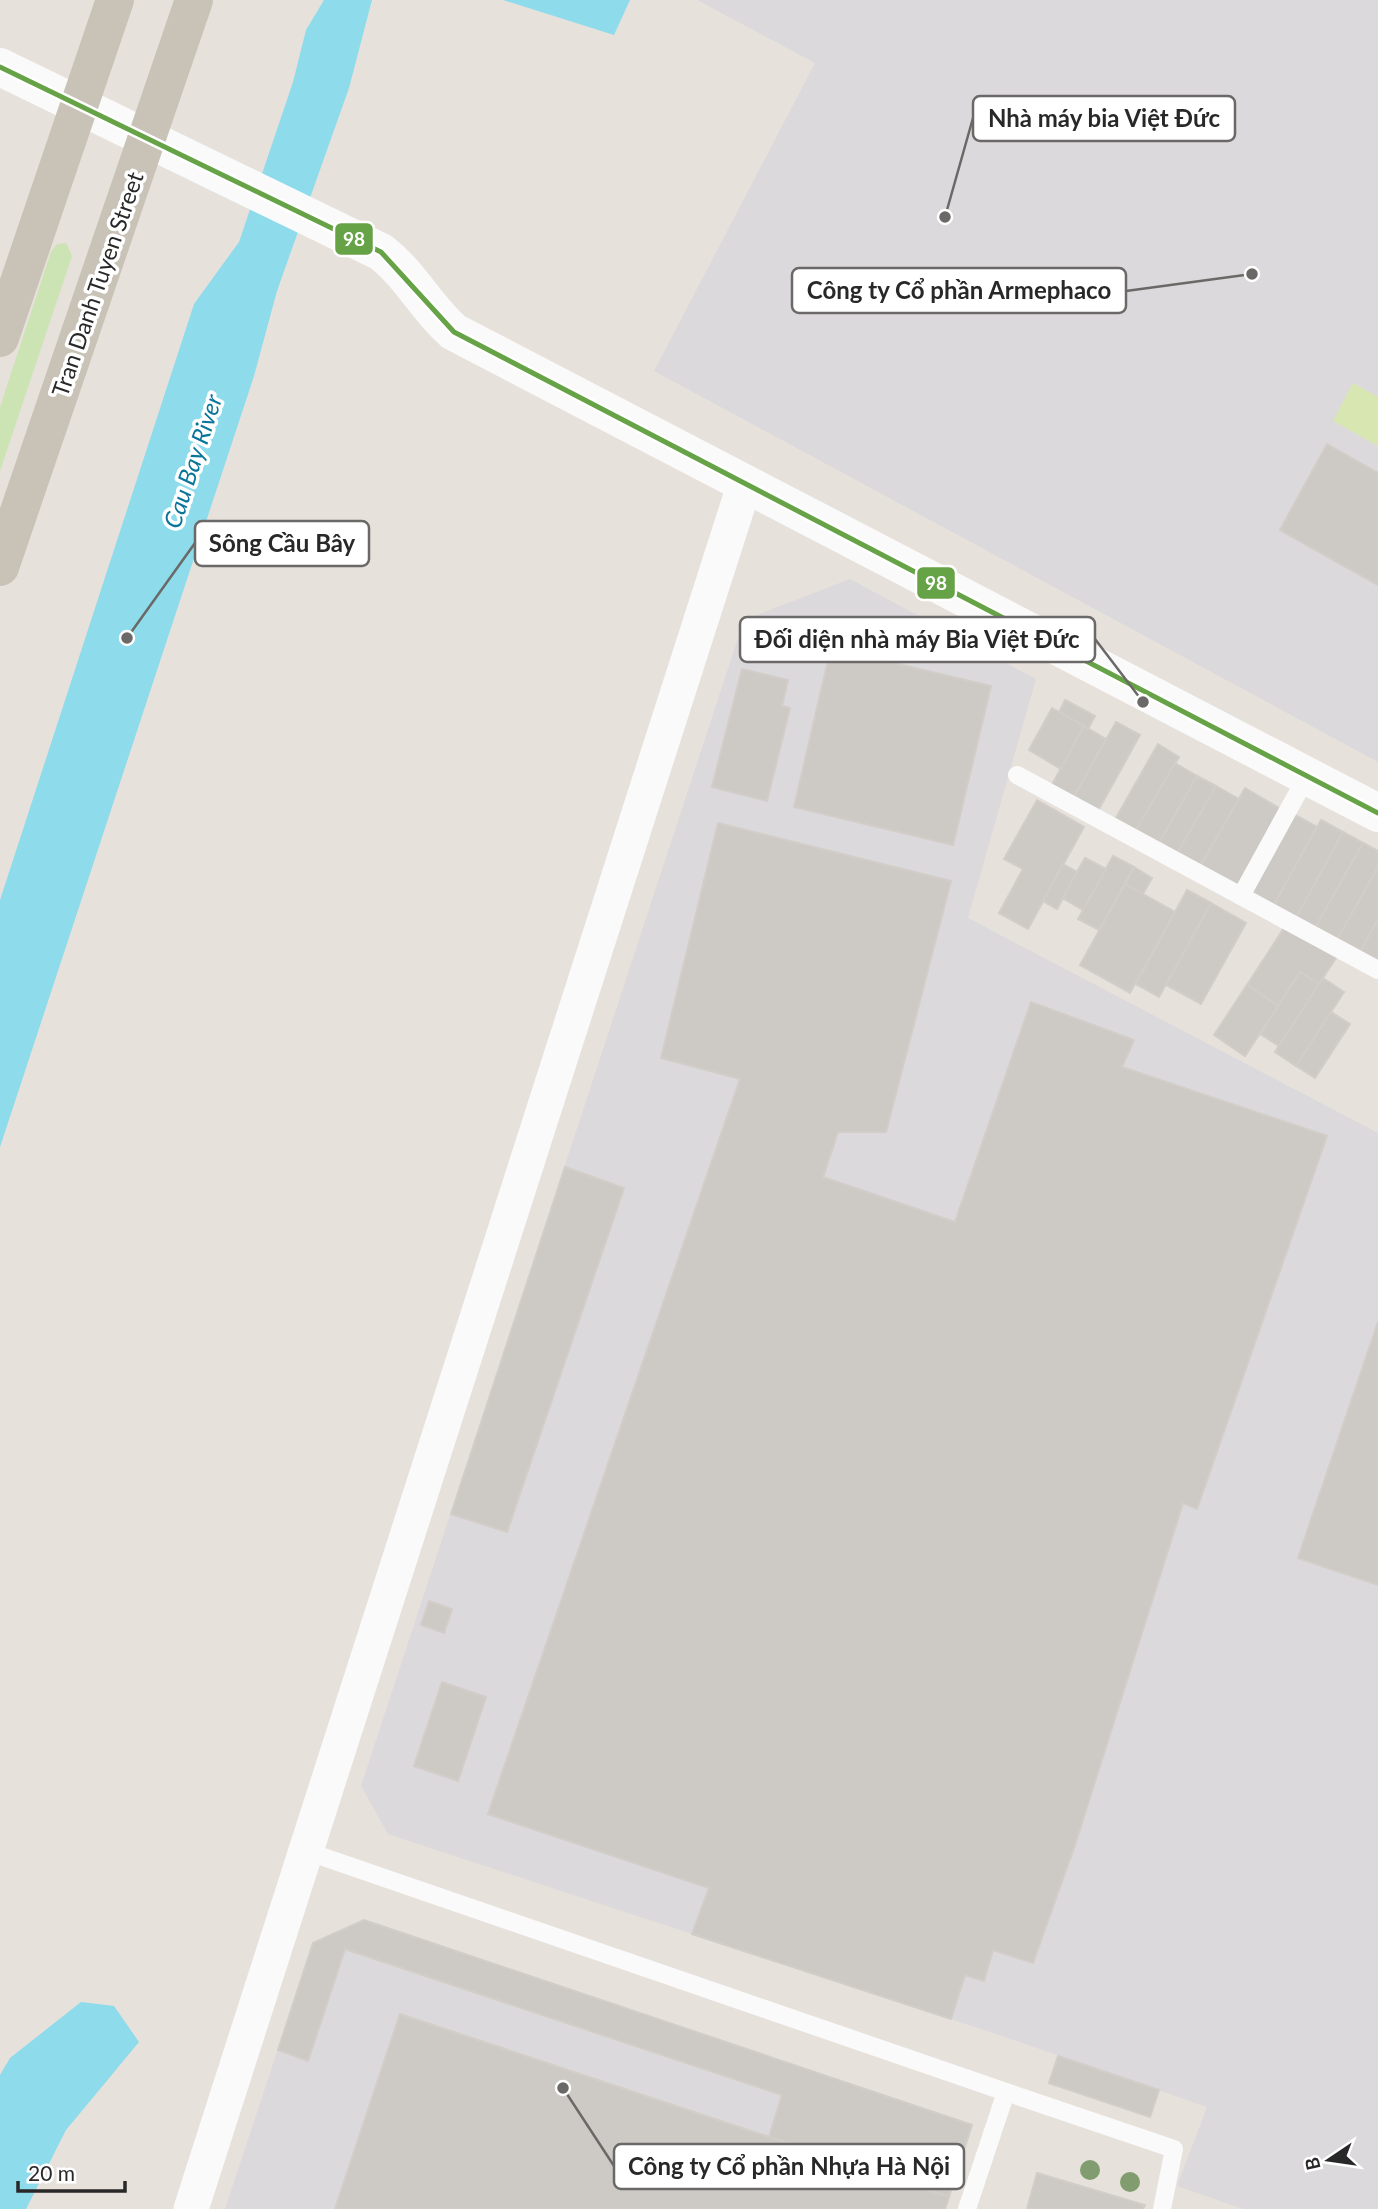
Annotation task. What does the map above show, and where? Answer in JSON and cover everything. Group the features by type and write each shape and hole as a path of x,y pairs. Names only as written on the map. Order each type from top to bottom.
{"main road":[{"path":"0,338 115,0"},
{"name":"Tran Danh Tuyen Street","path":"0,567 194,0"},
{"path":"0,66 381,252 401,267 439,319 454,332 1378,813"}],"street":[{"path":"191,2209 745,483"}],"lane":[{"path":"1017,775 1378,970"},
{"path":"1241,896 1307,776"},
{"path":"306,1852 1174,2149 1162,2209"},
{"path":"967,2209 1006,2092"}],"shaded area":[{"path":"697,0 1378,0 1378,762 654,371 815,63"},
{"path":"850,579 1036,679 968,918 1378,1133 1378,2209 1243,2209 1177,2186 1207,2107 1002,2036 388,1834 361,1786 744,620"},
{"path":"364,1920 972,2125 945,2209 225,2209 313,1943"}],"green space":[{"path":"66,243 72,256 0,471 0,407 51,252 57,244"},
{"path":"1353,383 1378,397 1378,446 1333,421"}],"water":[{"name":"Cau Bay River","path":"324,0 372,0 349,88 277,291 254,376 0,1147 0,900 194,304 239,242 293,82 306,30"},
{"path":"503,0 630,0 614,35"},
{"path":"81,2002 114,2006 139,2042 66,2130 26,2209 0,2209 0,2075 10,2058"}],"building":[{"path":"1327,444 1378,473 1378,585 1280,530"},
{"path":"831,648 991,686 953,845 794,807"},
{"path":"742,669 788,680 782,706 790,708 767,801 712,787"},
{"path":"1065,700 1095,716 1088,729 1059,712"},
{"path":"1052,708 1084,726 1061,769 1029,750"},
{"path":"1116,722 1140,735 1095,816 1071,802"},
{"path":"1084,726 1106,739 1071,802 1049,790"},
{"path":"1158,744 1179,757 1136,830 1116,818"},
{"path":"1175,763 1197,776 1159,843 1136,830"},
{"path":"1197,776 1216,786 1177,854 1159,843"},
{"path":"1216,786 1239,799 1198,870 1175,857"},
{"path":"1245,788 1286,812 1239,894 1198,870"},
{"path":"1037,800 1084,827 1028,929 999,913 1023,869 1004,859"},
{"path":"1292,813 1317,827 1271,910 1246,895"},
{"path":"1321,820 1343,832 1294,922 1271,910"},
{"path":"718,823 951,881 886,1132 838,1132 823,1177 955,1222 1031,1002 1134,1040 1122,1067 1327,1136 1197,1509 1183,1503 1075,1845 1033,1963 993,1950 984,1981 965,1975 951,2019 692,1934 709,1888 488,1814 740,1079 661,1058"},
{"path":"1343,832 1363,843 1312,933 1294,922"},
{"path":"1363,843 1378,851 1378,867 1334,945 1312,933"},
{"path":"1113,856 1134,867 1099,930 1078,919"},
{"path":"1085,858 1106,869 1083,910 1062,898"},
{"path":"1063,864 1077,872 1057,909 1043,901"},
{"path":"1134,867 1152,878 1143,894 1125,884"},
{"path":"1378,867 1378,919 1357,958 1334,945"},
{"path":"1125,884 1175,912 1130,993 1080,965"},
{"path":"1187,890 1211,903 1159,997 1136,984"},
{"path":"1211,903 1246,923 1201,1004 1166,985"},
{"path":"1378,919 1378,963 1357,958"},
{"path":"1286,925 1336,958 1319,984 1300,972 1278,1006 1247,985"},
{"path":"1300,972 1319,984 1279,1046 1260,1034"},
{"path":"1323,978 1344,992 1296,1066 1275,1052"},
{"path":"1247,985 1278,1006 1245,1056 1214,1035"},
{"path":"1331,1012 1350,1024 1315,1078 1296,1066"},
{"path":"565,1167 624,1188 507,1532 451,1514"},
{"path":"1378,1322 1378,1585 1298,1558"},
{"path":"429,1601 452,1609 444,1633 421,1625"},
{"path":"442,1682 486,1697 458,1781 414,1766"},
{"path":"364,1920 972,2125 949,2197 769,2137 782,2095 345,1949 308,2061 278,2050 313,1943"},
{"path":"400,2014 949,2197 945,2209 335,2209"},
{"path":"1058,2056 1159,2090 1150,2117 1049,2083"},
{"path":"1037,2173 1145,2205 1143,2209 1027,2209"}],"transit line":[{"name":"98","path":"0,67 381,252 454,332 1378,813"}],"place":[{"name":"Nhà máy bia Việt Đức","path":"945,217"},
{"name":"Công ty Cổ phần Armephaco","path":"1252,274"},
{"name":"Sông Cầu Bây","path":"127,638"},
{"name":"Đối diện nhà máy Bia Việt Đức","path":"1143,702"},
{"name":"Công ty Cổ phần Nhựa Hà Nội","path":"563,2088"}]}
